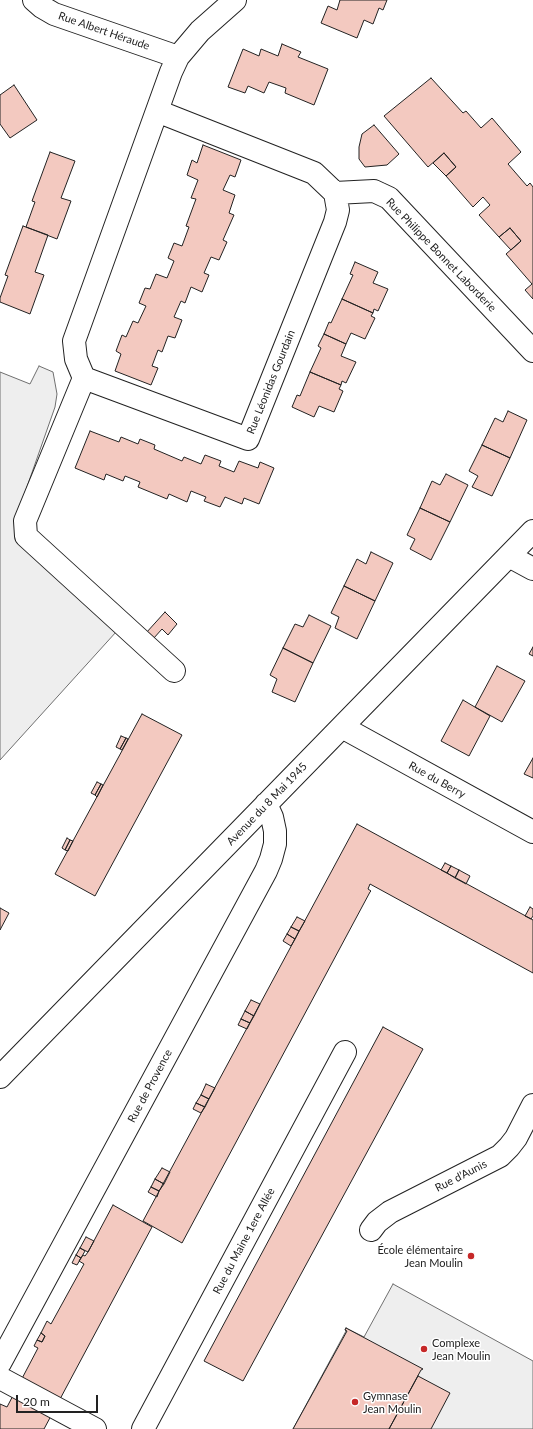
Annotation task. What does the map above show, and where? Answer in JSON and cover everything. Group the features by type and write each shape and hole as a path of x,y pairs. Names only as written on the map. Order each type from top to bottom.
{"street":[{"name":"Rue Albert Héraude","path":"34,0 54,14 178,57"},
{"path":"174,671 26,536 25,520 84,378 76,359 74,341 178,57 200,31 235,0"},
{"path":"157,111 314,173 335,193"},
{"name":"Rue Philippe Bonnet Laborderie","path":"335,193 374,191 389,198 533,352"},
{"name":"Rue Léonidas Gourdain","path":"84,378 248,439 335,222 338,210 335,193"},
{"name":"Avenue du 8 Mai 1945","path":"0,1077 533,531"},
{"path":"509,556 533,569"},
{"name":"Rue du Berry","path":"342,727 533,832"},
{"name":"Rue de Provence","path":"0,1363 266,872 275,844 275,831 272,817 266,804"},
{"name":"Rue du Maine 1ere Allée","path":"143,1429 345,1052"},
{"name":"Rue d’Aunis","path":"371,1230 377,1222 390,1212 500,1156 516,1138 533,1105"},
{"path":"0,1378 95,1429"}],"shaded area":[{"path":"39,366 53,372 57,394 55,407 15,521 126,621 0,760 0,372 30,384"},
{"name":"Complexe Jean Moulin","path":"393,1284 533,1361 533,1429 293,1429 346,1331 346,1328 364,1337"}],"building":[{"path":"340,0 387,0 383,10 379,8 373,24 364,20 357,38 321,23 328,6 337,10"},
{"path":"282,44 301,52 298,57 328,69 314,105 285,93 286,88 269,82 264,93 248,86 245,93 228,87 243,49 259,56 261,49 278,56"},
{"path":"431,78 463,113 466,111 481,128 492,118 521,152 508,164 527,186 530,183 533,187 533,299 525,290 532,284 506,254 521,241 510,228 499,237 479,215 490,205 483,197 473,207 446,176 456,167 444,153 428,167 384,116"},
{"path":"14,85 37,120 10,138 0,124 0,95"},
{"path":"374,125 399,154 387,165 365,167 359,159 359,147 362,134"},
{"path":"203,145 241,160 235,177 230,175 223,190 235,195 229,213 234,215 223,240 227,242 219,260 211,257 204,273 209,275 202,292 191,287 185,303 181,301 174,317 182,320 175,338 168,336 162,352 158,350 152,366 158,368 151,385 115,371 121,354 116,351 122,335 126,337 133,321 138,323 146,306 139,303 145,288 150,289 156,274 167,278 174,261 168,258 174,243 182,246 189,227 186,226 196,199 191,198 198,180 187,175 192,160 197,163"},
{"path":"50,152 75,161 61,198 71,201 57,239 26,227 35,202 32,201"},
{"path":"444,153 456,167 446,176 433,163"},
{"path":"23,226 48,235 35,272 44,275 30,314 0,302 8,276 5,275"},
{"path":"510,228 521,241 511,250 499,237"},
{"path":"355,262 378,272 373,283 388,289 378,311 374,309 373,313 342,299 353,275 350,274"},
{"path":"342,299 373,313 371,316 375,318 365,339 351,333 346,344 324,334"},
{"path":"324,334 346,344 341,356 356,362 346,383 342,381 341,385 310,372 321,348 318,346"},
{"path":"310,372 341,385 339,389 343,391 334,412 319,406 314,417 292,407 297,395 300,396"},
{"path":"508,411 527,420 510,458 482,445 495,418 503,422"},
{"path":"90,431 119,442 121,437 138,444 140,439 155,445 154,449 182,461 184,457 201,464 205,455 221,461 219,466 234,472 239,461 258,468 260,462 274,468 259,504 244,498 242,504 225,497 220,507 204,501 206,497 191,491 187,502 169,494 167,499 138,487 140,482 125,476 123,481 106,474 104,480 75,468"},
{"path":"482,445 510,458 492,496 472,487 478,476 469,471"},
{"path":"446,474 468,485 450,522 420,508 432,481 440,485"},
{"path":"420,508 450,522 431,560 410,549 415,539 407,535"},
{"path":"371,552 393,563 375,601 344,586 357,559 366,564"},
{"path":"344,586 375,601 357,639 335,628 339,617 331,613"},
{"path":"165,612 177,624 168,635 162,629 153,639 146,633"},
{"path":"309,615 331,626 313,663 283,648 295,624 303,627"},
{"path":"533,647 533,656 529,654"},
{"path":"283,648 313,663 295,702 272,692 277,679 270,675"},
{"path":"497,666 525,681 502,722 475,707"},
{"path":"463,700 490,716 469,756 441,741"},
{"path":"142,714 182,735 95,896 55,874"},
{"path":"121,736 126,738 120,749 116,747"},
{"path":"126,738 128,739 122,750 120,749"},
{"path":"533,758 533,778 524,774"},
{"path":"97,782 101,784 95,795 91,793"},
{"path":"101,784 103,785 97,797 95,795"},
{"path":"357,824 533,920 533,973 370,884 368,889 371,891 182,1243 143,1221"},
{"path":"67,838 70,840 65,850 62,848"},
{"path":"70,840 73,841 68,851 65,850"},
{"path":"445,863 451,866 447,873 441,870"},
{"path":"451,866 459,870 455,878 447,873"},
{"path":"459,870 470,876 466,884 455,878"},
{"path":"530,907 533,909 533,916 531,919 525,916"},
{"path":"0,908 9,913 0,930"},
{"path":"297,917 305,921 299,931 291,927"},
{"path":"291,927 299,931 295,939 287,934"},
{"path":"287,934 295,939 291,946 283,941"},
{"path":"251,1000 260,1004 254,1016 245,1011"},
{"path":"245,1011 254,1016 250,1023 241,1019"},
{"path":"241,1019 250,1023 247,1029 238,1025"},
{"path":"383,1027 423,1049 243,1381 204,1361"},
{"path":"206,1084 215,1088 209,1099 201,1095"},
{"path":"201,1095 209,1099 205,1107 196,1103"},
{"path":"196,1103 205,1107 201,1113 193,1109"},
{"path":"162,1168 170,1172 164,1184 155,1179"},
{"path":"155,1179 164,1184 159,1191 151,1187"},
{"path":"151,1187 159,1191 157,1197 148,1192"},
{"path":"113,1205 152,1227 44,1429 0,1429 0,1404 7,1407 38,1348 34,1346 37,1340 42,1342 45,1336 41,1333 47,1321 51,1324 84,1264 79,1261 83,1255 85,1256 88,1252"},
{"path":"86,1237 94,1241 88,1252 80,1248"},
{"path":"80,1248 85,1251 81,1258 76,1255"},
{"path":"76,1255 81,1258 77,1265 72,1263"},
{"name":"Gymnase Jean Moulin","path":"346,1328 423,1369 421,1370 389,1429 293,1429 347,1331 345,1330"},
{"path":"41,1333 45,1336 42,1342 37,1340"},
{"path":"418,1376 450,1393 431,1429 389,1429"}],"place":[{"name":"École élémentaire Jean Moulin","path":"471,1256"},
{"name":"Complexe Jean Moulin","path":"424,1349"},
{"name":"Gymnase Jean Moulin","path":"355,1402"}]}
